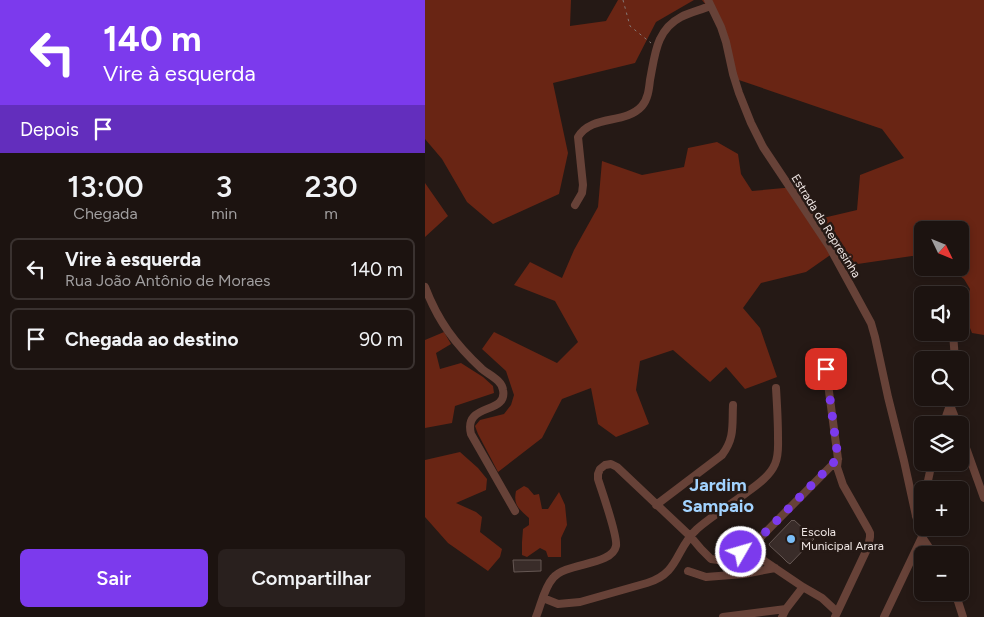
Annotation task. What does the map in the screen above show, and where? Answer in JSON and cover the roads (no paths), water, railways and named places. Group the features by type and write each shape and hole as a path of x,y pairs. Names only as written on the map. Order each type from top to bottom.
{"street":[{"path":"575,205 583,185 578,137 585,128 592,124 633,113 643,105 646,101 659,39 674,21 709,3"},
{"name":"Estrada da Represinha","path":"709,3 721,27 739,93 760,141 829,246 871,323 914,507"},
{"path":"425,287 438,317 457,343 503,387 502,401 476,414 469,425 471,434 515,511"},
{"path":"745,551 822,598 835,614 868,548 870,537 868,528 843,485 837,467 838,458 826,369"},
{"path":"543,598 558,604 580,602 657,580 665,575 671,569 690,536 759,483 775,465 777,453 777,388"},
{"path":"656,505 722,455 729,446 733,405"},
{"path":"969,456 984,498"},
{"path":"537,617 543,598 554,576 569,568 606,558 615,548 615,536 598,479 600,469 605,465 611,464 617,467 690,536 711,559 719,560 745,551 838,458"},
{"path":"884,617 922,537"},
{"name":"Estrada da Represinha","path":"922,537 928,546"},
{"path":"744,574 745,551"},
{"path":"688,571 706,577 744,574 775,568"},
{"path":"782,617 803,587"},
{"path":"958,601 963,617"},
{"path":"723,617 786,609"}],"place":[{"name":"Escola Municipal Arara","path":"791,539"}],"district":[{"name":"Jardim Sampaio","path":"718,495"}]}
